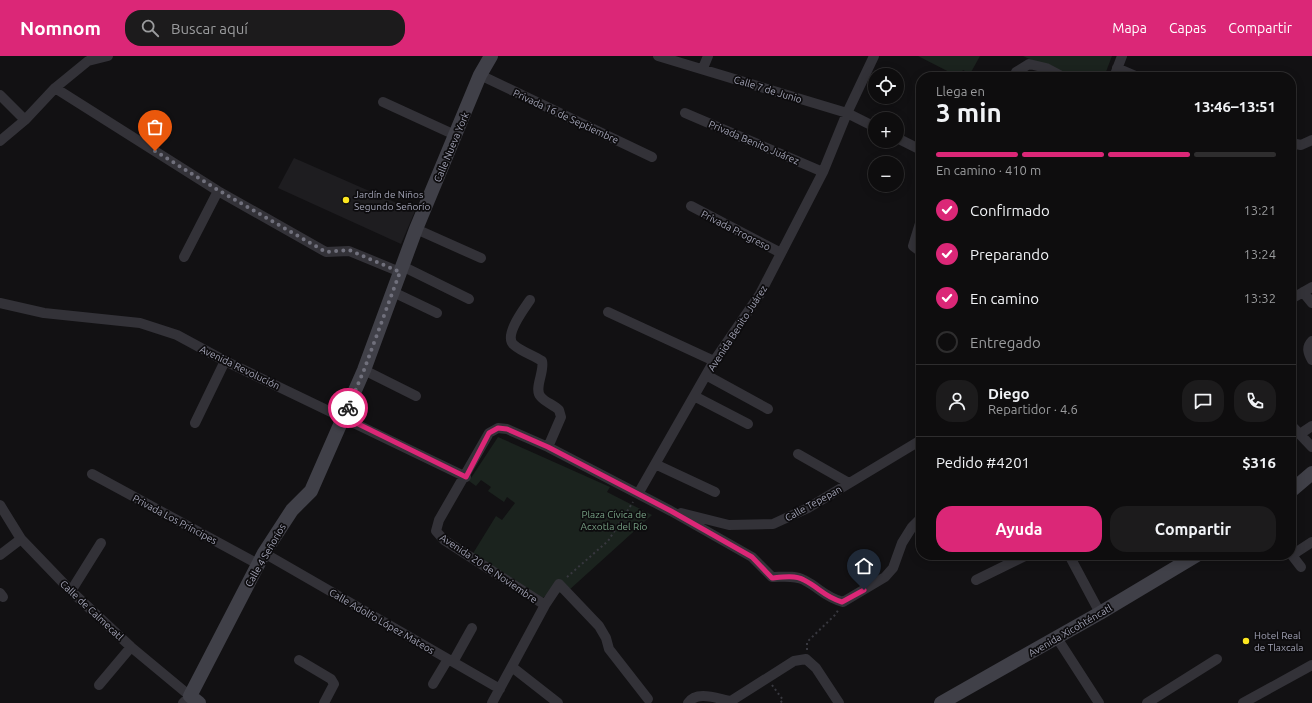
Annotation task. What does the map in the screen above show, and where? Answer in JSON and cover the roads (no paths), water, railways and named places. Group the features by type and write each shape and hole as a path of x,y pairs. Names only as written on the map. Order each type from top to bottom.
{"street":[{"path":"0,141 25,120 55,88 88,61 108,56"},
{"name":"Calle Nueva York","path":"344,417 364,370 416,229 480,76 491,56"},
{"name":"Calle 7 de Junio","path":"658,56 703,68 847,113 868,124"},
{"path":"703,68 708,56"},
{"name":"Avenida Benito Juárez","path":"638,494 714,361 760,294 824,172 847,113 874,56"},
{"path":"1116,72 1122,56"},
{"path":"1016,72 1029,64 1046,68 1054,72"},
{"name":"Privada 16 de Septiembre","path":"480,76 652,156"},
{"path":"55,88 218,190 326,252 349,250 401,269 469,299"},
{"path":"0,95 25,120"},
{"path":"383,102 455,135"},
{"name":"Privada Benito Juárez","path":"685,113 824,172"},
{"path":"1296,144 1301,145 1312,140"},
{"path":"904,142 916,148"},
{"path":"184,257 218,190"},
{"name":"Privada Progreso","path":"691,206 781,253"},
{"path":"416,229 481,258"},
{"path":"916,236 913,246 916,248"},
{"path":"1296,296 1308,290 1312,304"},
{"path":"393,292 437,313"},
{"path":"530,300 510,333 510,340 514,345 542,361 544,368 538,392 541,397 559,410 561,417 548,447 671,511 752,557 772,578 791,577 803,580 828,598 842,602 885,577 893,568 902,543 916,523"},
{"name":"Avenida Revolución","path":"0,303 44,313 140,323 177,335 225,361 466,477"},
{"path":"608,312 714,361"},
{"path":"1312,341 1309,344 1308,350 1312,360"},
{"path":"195,423 225,361"},
{"path":"364,370 416,396"},
{"path":"706,375 768,408"},
{"path":"694,396 748,424"},
{"name":"Calle 4 Señoríos","path":"190,701 261,558 292,510 311,491 344,417"},
{"path":"1300,434 1312,426"},
{"name":"Avenida 20 de Noviembre","path":"545,605 444,540 436,531 439,520 466,477 489,433 498,428 507,429 548,447"},
{"path":"1296,430 1312,447"},
{"name":"Calle Tepepan","path":"671,511 729,525 773,524 808,508 916,443"},
{"path":"798,454 849,483"},
{"path":"655,464 715,492"},
{"path":"1296,487 1312,473"},
{"name":"Privada Los Príncipes","path":"92,474 261,558"},
{"name":"Calle de Calmecatl","path":"0,504 21,539 71,591 190,701"},
{"path":"0,555 21,539"},
{"path":"1296,551 1312,542"},
{"path":"71,591 102,543"},
{"name":"Calle Adolfo López Mateos","path":"261,558 450,660 500,689"},
{"path":"976,580 1017,560"},
{"path":"1072,560 1100,613"},
{"name":"Avenida Xicohténcatl","path":"941,703 1057,638 1189,560"},
{"path":"1296,560 1301,567"},
{"path":"492,703 545,605 559,584 599,626 606,638 609,649 648,699"},
{"path":"434,684 472,628"},
{"path":"1057,638 1099,703"},
{"path":"99,685 131,647"},
{"path":"688,703 695,697 702,696 731,702 794,661 806,659 816,668 838,703"},
{"path":"1147,703 1217,659"},
{"path":"299,660 331,679 334,684 324,703"},
{"path":"1243,703 1312,665"},
{"path":"512,667 558,703"}],"place":[{"name":"Jardín de Niños Segundo Señorío","path":"346,200"},
{"name":"Hotel Real de Tlaxcala","path":"1246,641"}],"park label":[{"name":"Plaza Cívica de Acxotla del Río","path":"614,520"}]}
